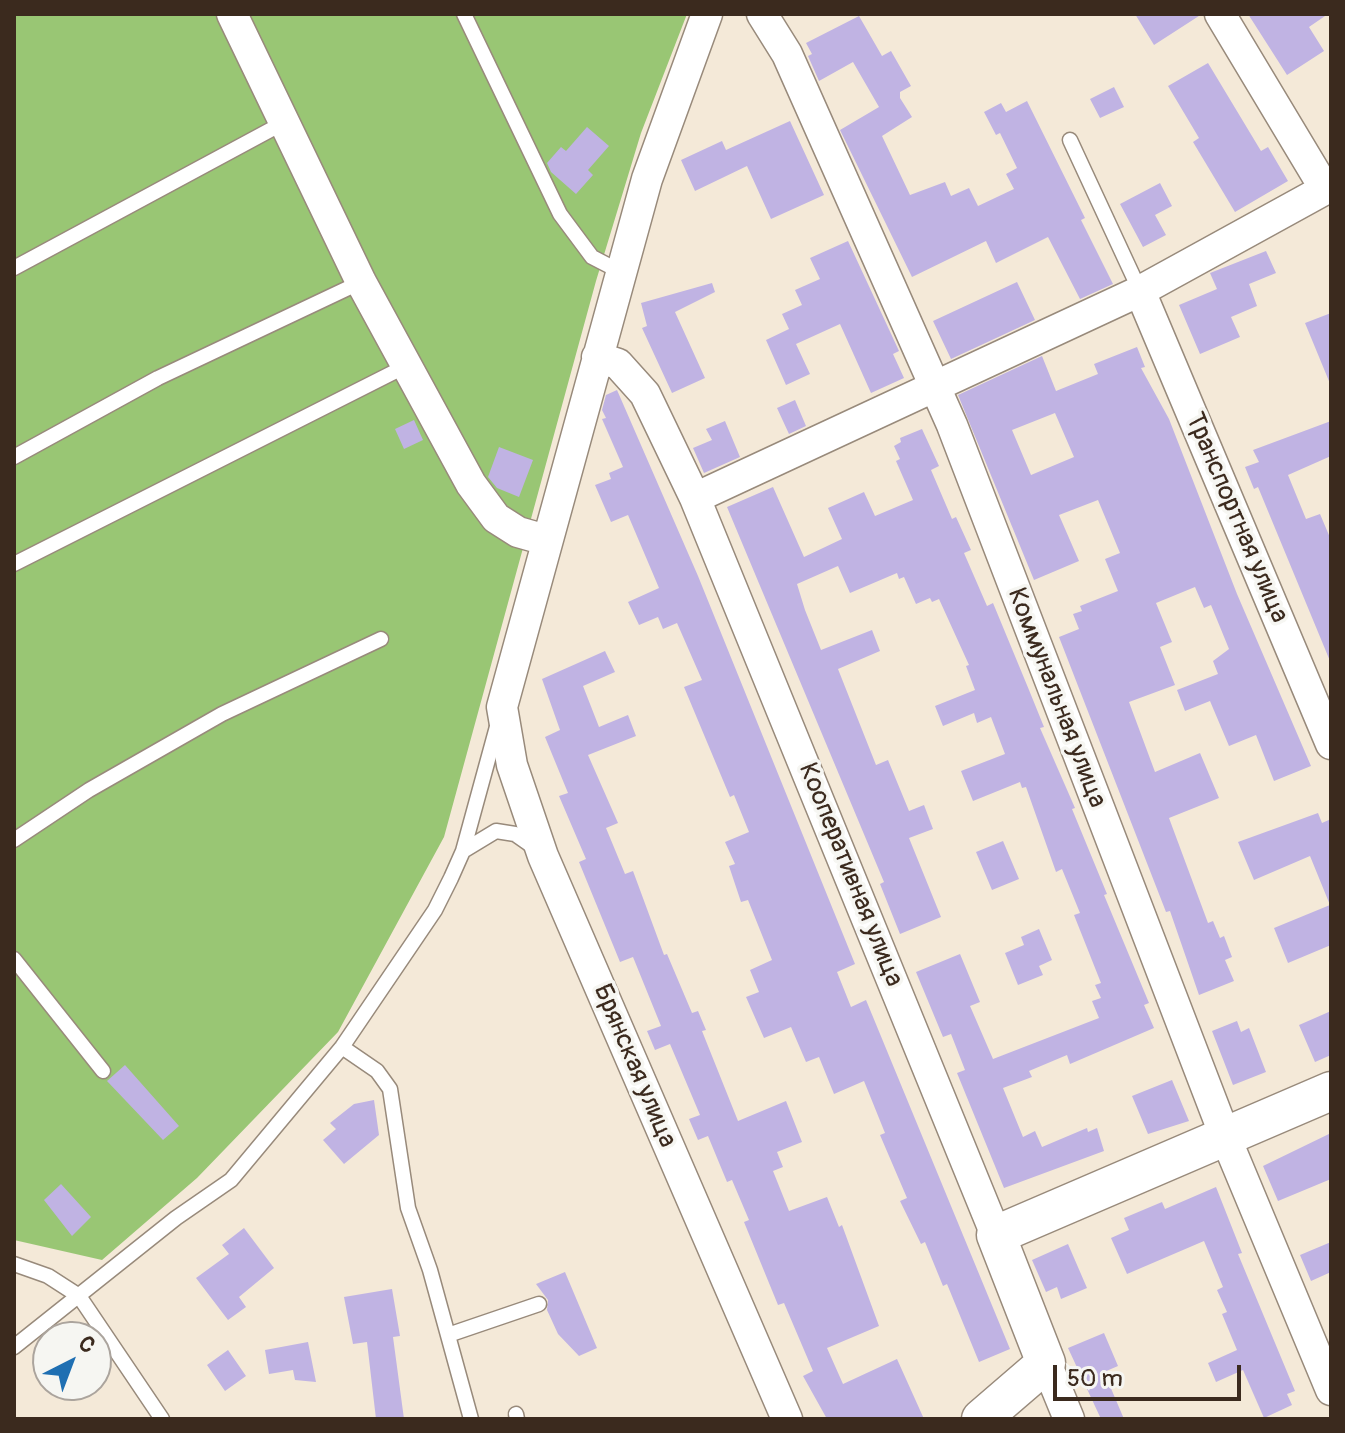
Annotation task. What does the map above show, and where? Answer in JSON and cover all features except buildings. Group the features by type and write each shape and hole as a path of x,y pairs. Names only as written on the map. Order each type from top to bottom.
{"street":[{"path":"232,14 361,282 483,503 508,526 546,540"},
{"path":"695,498 1140,291 1328,187 1220,14"},
{"path":"502,707 647,179 705,15"},
{"name":"Коммунальная улица","path":"763,19 787,54 936,388 1225,1136 1331,1390"},
{"path":"1274,101 1302,136 1331,156"},
{"name":"Транспортная улица","path":"1140,291 1331,744"},
{"name":"Кооперативная улица","path":"597,357 618,364 645,394 695,498 1069,1419"},
{"name":"Брянская улица","path":"502,707 512,765 543,856 787,1419"},
{"path":"996,1235 1331,1091"},
{"path":"981,1419 1046,1363"}],"lane":[{"path":"464,14 566,224 592,257 621,272"},
{"path":"14,268 285,122"},
{"path":"1070,140 1140,291"},
{"path":"14,457 158,378 361,282"},
{"path":"14,564 406,366"},
{"path":"14,840 89,790 222,714 381,639"},
{"path":"14,1347 231,1180 342,1047 435,910 463,851 502,707"},
{"path":"463,851 487,834 505,831 525,840 543,856"},
{"path":"14,959 103,1071"},
{"path":"342,1047 377,1071 390,1089 408,1208 471,1419"},
{"path":"14,1264 48,1276 79,1296 162,1419"},
{"path":"448,1335 539,1304"}],"green space":[{"path":"14,14 687,14 641,133 596,281 444,837 338,1032 197,1178 102,1260 14,1240"}]}
